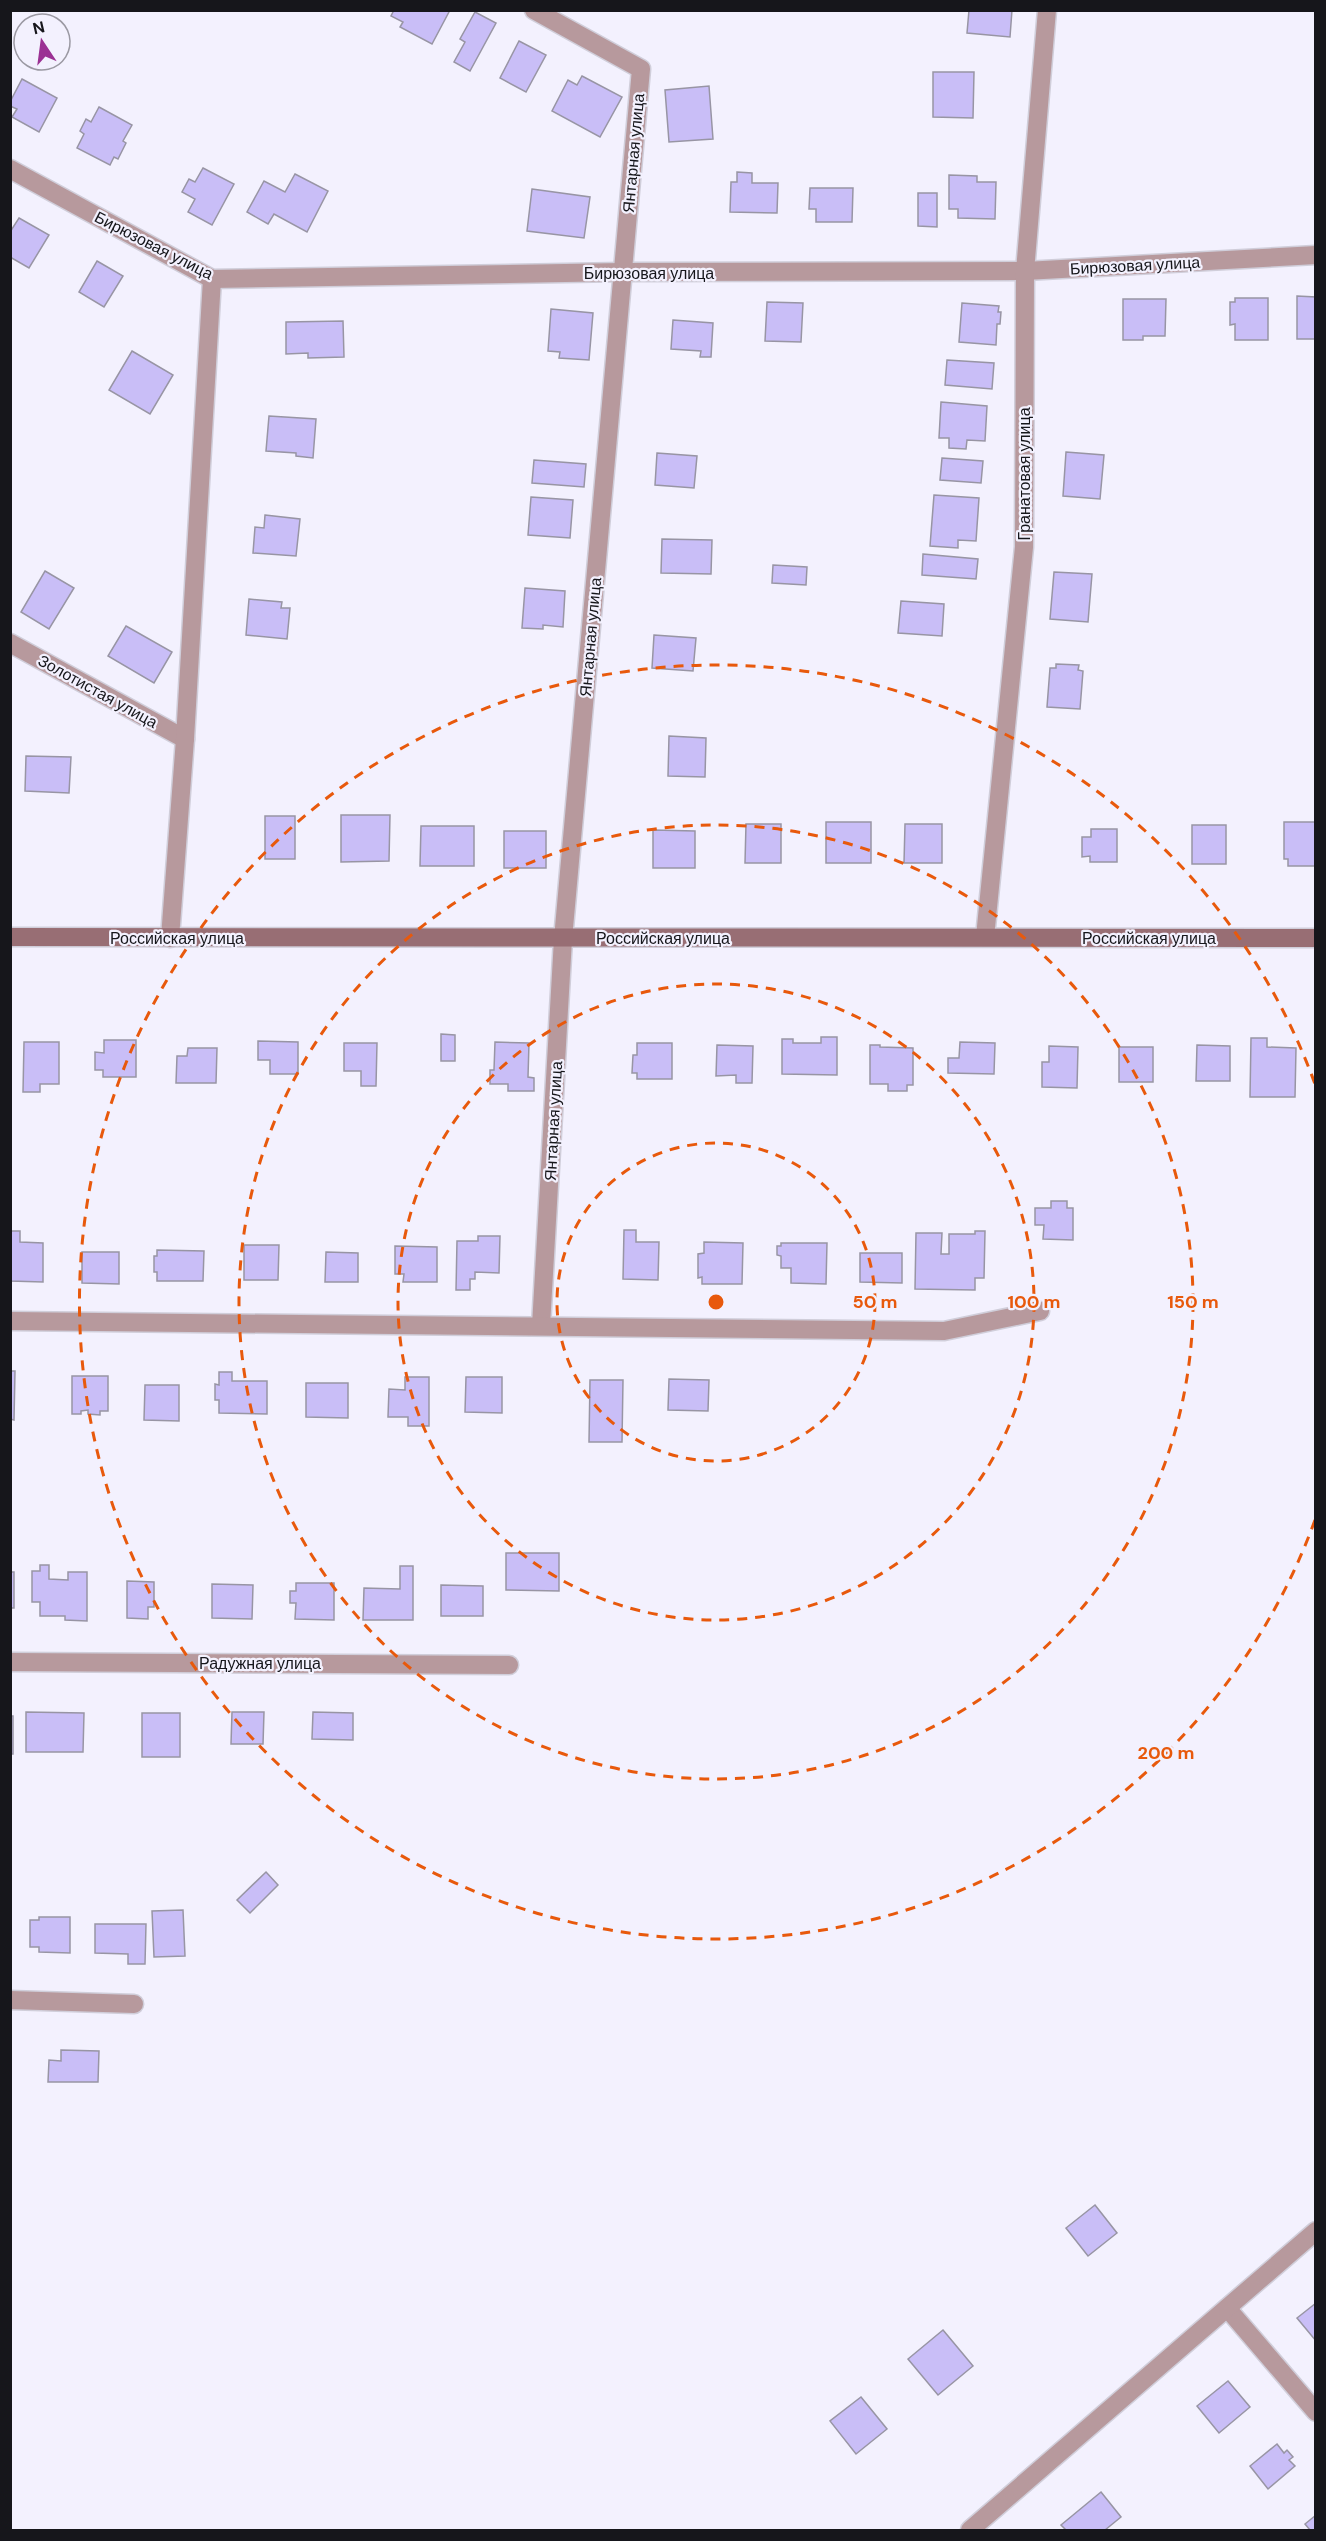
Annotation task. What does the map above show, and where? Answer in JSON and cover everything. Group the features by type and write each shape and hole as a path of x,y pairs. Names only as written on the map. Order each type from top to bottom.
{"main road":[{"name":"Российская улица","path":"10,937 1316,938"}],"street":[{"name":"Янтарная улица","path":"534,10 641,69 563,939 541,1326"},
{"name":"Гранатовая улица","path":"985,937 1024,547 1025,271 1047,10"},
{"name":"Бирюзовая улица","path":"10,169 212,279 622,273 1025,271 1316,255"},
{"path":"170,938 185,739 212,279"},
{"name":"Золотистая улица","path":"10,643 185,739"},
{"path":"10,1320 944,1331 1040,1311"},
{"name":"Радужная улица","path":"10,1662 509,1665"},
{"path":"10,2000 134,2004"},
{"path":"977,2528 1316,2231"},
{"path":"1227,2308 1316,2412"}],"building":[{"path":"394,10 450,10 432,44 400,27 403,22 391,16"},
{"path":"969,10 1012,10 1010,37 967,33"},
{"path":"475,12 496,23 470,71 454,62 465,42 460,39"},
{"path":"519,41 546,55 526,92 500,78"},
{"path":"933,72 974,72 973,118 933,117"},
{"path":"582,76 622,97 600,137 552,111 568,80 577,85"},
{"path":"22,79 57,98 39,132 12,117 17,109 10,106 10,102"},
{"path":"709,86 713,139 669,142 665,90"},
{"path":"99,107 132,125 123,141 126,143 118,159 114,157 110,165 77,148 84,134 80,131 86,119 91,122"},
{"path":"203,168 234,184 212,225 188,212 195,199 182,192 189,179 195,182"},
{"path":"737,172 752,173 752,183 778,183 777,213 730,212 731,182 737,182"},
{"path":"295,174 328,191 307,232 274,214 268,224 247,212 264,181 285,192"},
{"path":"949,175 977,176 977,182 996,182 995,219 958,218 958,209 949,209"},
{"path":"810,188 853,188 852,222 816,222 816,209 809,209"},
{"path":"532,189 590,197 584,238 527,231"},
{"path":"918,193 937,193 937,227 918,226"},
{"path":"19,218 49,235 29,268 10,257 10,232"},
{"path":"97,261 123,276 104,307 79,292"},
{"path":"1297,296 1316,297 1316,339 1297,339"},
{"path":"1235,298 1268,298 1268,340 1235,340 1235,324 1230,325 1230,302 1235,302"},
{"path":"1123,299 1166,299 1165,336 1143,336 1143,340 1123,340"},
{"path":"767,302 803,303 801,342 765,341"},
{"path":"962,303 999,306 998,312 1001,312 1000,324 997,324 996,345 959,342"},
{"path":"551,309 593,313 589,360 559,358 560,352 548,351"},
{"path":"673,320 713,323 711,357 700,357 701,351 671,349"},
{"path":"343,321 344,357 308,358 308,353 286,354 286,322"},
{"path":"132,351 173,375 150,414 109,390"},
{"path":"947,360 994,363 992,389 945,385"},
{"path":"941,402 987,406 985,441 967,440 966,449 949,448 949,438 939,438"},
{"path":"269,416 316,419 313,458 296,456 296,453 266,451"},
{"path":"1066,452 1104,455 1100,499 1063,496"},
{"path":"657,453 697,456 694,488 655,485"},
{"path":"942,458 983,461 981,483 940,480"},
{"path":"534,460 586,464 584,487 532,483"},
{"path":"934,495 979,498 976,541 958,540 958,548 930,546"},
{"path":"531,497 573,500 570,538 528,535"},
{"path":"265,515 300,519 296,556 253,553 255,527 264,528"},
{"path":"662,539 712,540 711,574 661,573"},
{"path":"923,554 978,559 976,579 922,575"},
{"path":"773,565 807,567 806,585 772,583"},
{"path":"45,571 74,588 49,629 21,612"},
{"path":"1054,572 1092,574 1088,622 1050,619"},
{"path":"525,588 565,591 563,627 543,625 543,629 522,628"},
{"path":"249,599 282,602 281,608 290,608 287,639 246,635"},
{"path":"901,601 944,604 942,636 898,633"},
{"path":"126,626 172,652 154,683 108,656"},
{"path":"654,635 696,638 693,671 652,668"},
{"path":"1056,664 1079,665 1078,670 1083,671 1080,709 1047,707 1050,668 1056,668"},
{"path":"669,736 706,738 705,777 668,776"},
{"path":"26,756 71,757 69,793 25,791"},
{"path":"341,815 390,815 389,861 341,862"},
{"path":"265,816 295,816 295,859 265,859"},
{"path":"826,822 871,822 871,863 826,863"},
{"path":"1284,822 1316,822 1316,866 1288,866 1288,859 1284,859"},
{"path":"746,824 781,824 781,863 745,863"},
{"path":"905,824 942,824 942,863 904,863"},
{"path":"1192,825 1226,825 1226,864 1192,864"},
{"path":"421,826 474,826 474,866 420,866"},
{"path":"1091,829 1117,829 1117,862 1090,862 1090,856 1082,857 1082,837 1091,837"},
{"path":"653,830 695,831 695,868 653,868"},
{"path":"504,831 546,831 546,868 504,868"},
{"path":"441,1034 455,1035 455,1061 441,1061"},
{"path":"821,1037 837,1037 837,1075 782,1074 782,1039 793,1039 793,1043 821,1043"},
{"path":"1251,1038 1267,1038 1267,1047 1296,1048 1295,1097 1250,1097"},
{"path":"104,1040 136,1040 136,1077 103,1077 103,1070 95,1070 95,1052 104,1053"},
{"path":"258,1041 298,1042 298,1074 270,1074 270,1060 258,1060"},
{"path":"24,1042 59,1042 59,1084 40,1084 40,1092 23,1092"},
{"path":"495,1042 529,1043 528,1077 534,1078 534,1091 508,1091 508,1084 490,1084 490,1070 494,1070"},
{"path":"960,1042 995,1043 994,1074 948,1073 948,1058 959,1058"},
{"path":"344,1043 377,1043 376,1086 361,1086 361,1071 344,1071"},
{"path":"637,1043 672,1043 672,1079 637,1079 637,1073 632,1073 633,1055 637,1055"},
{"path":"717,1045 753,1046 752,1083 736,1083 736,1075 716,1076"},
{"path":"870,1045 913,1048 913,1085 907,1085 907,1091 888,1091 888,1084 870,1084"},
{"path":"1197,1045 1230,1046 1230,1081 1196,1081"},
{"path":"1049,1046 1078,1047 1077,1088 1042,1087 1042,1062 1049,1062"},
{"path":"1119,1047 1153,1047 1153,1082 1119,1082"},
{"path":"188,1048 217,1048 216,1083 176,1083 177,1056 187,1056"},
{"path":"1051,1201 1067,1201 1067,1208 1073,1208 1073,1240 1043,1239 1044,1225 1035,1225 1035,1208 1051,1208"},
{"path":"624,1230 636,1230 636,1242 659,1242 658,1280 623,1279"},
{"path":"10,1231 20,1231 20,1242 43,1243 43,1282 10,1281"},
{"path":"975,1231 985,1231 984,1278 975,1278 975,1290 915,1289 916,1233 942,1233 941,1254 949,1254 949,1234 975,1234"},
{"path":"478,1236 500,1236 499,1273 475,1272 475,1279 470,1279 470,1290 456,1290 457,1241 478,1241"},
{"path":"704,1242 743,1243 742,1284 702,1284 702,1277 698,1278 698,1254 704,1253"},
{"path":"781,1243 827,1243 826,1284 791,1283 791,1268 781,1268 781,1256 777,1255 777,1246 781,1246"},
{"path":"244,1245 279,1245 278,1280 244,1280"},
{"path":"395,1246 437,1247 437,1282 403,1282 404,1274 395,1274"},
{"path":"157,1250 204,1251 203,1281 157,1281 157,1272 154,1272 154,1256 157,1256"},
{"path":"82,1252 119,1252 119,1284 82,1283"},
{"path":"326,1252 358,1253 358,1282 325,1282"},
{"path":"860,1253 902,1253 902,1283 860,1282"},
{"path":"10,1371 15,1371 14,1420 10,1419"},
{"path":"219,1372 232,1372 232,1381 267,1381 267,1414 219,1413 219,1400 215,1400 215,1384 219,1385"},
{"path":"72,1376 108,1376 108,1411 100,1411 100,1415 88,1414 88,1410 81,1411 81,1414 72,1414"},
{"path":"405,1377 429,1377 429,1426 408,1426 408,1417 388,1417 389,1389 405,1390"},
{"path":"466,1377 502,1377 502,1413 465,1412"},
{"path":"669,1379 709,1380 708,1411 668,1410"},
{"path":"590,1380 623,1380 622,1442 589,1442"},
{"path":"306,1383 348,1383 348,1418 306,1417"},
{"path":"145,1385 179,1385 179,1421 144,1420"},
{"path":"506,1553 559,1553 559,1591 506,1590"},
{"path":"40,1565 49,1565 49,1579 68,1580 68,1572 87,1572 87,1621 65,1620 65,1616 40,1616 40,1602 32,1602 32,1571 40,1571"},
{"path":"400,1566 413,1566 413,1620 363,1620 364,1588 400,1589"},
{"path":"10,1572 14,1572 14,1608 10,1608"},
{"path":"127,1581 154,1582 154,1607 148,1607 148,1619 127,1618"},
{"path":"296,1583 334,1583 334,1620 295,1619 296,1603 290,1603 290,1591 296,1591"},
{"path":"212,1584 253,1585 252,1619 212,1618"},
{"path":"441,1585 483,1586 483,1616 441,1616"},
{"path":"26,1712 84,1713 83,1752 26,1752"},
{"path":"232,1712 264,1712 263,1744 231,1744"},
{"path":"313,1712 353,1713 353,1740 312,1739"},
{"path":"142,1713 180,1713 180,1757 142,1757"},
{"path":"10,1716 13,1716 13,1754 10,1754"},
{"path":"266,1872 278,1885 250,1913 237,1900"},
{"path":"183,1910 185,1956 154,1957 152,1911"},
{"path":"39,1917 70,1917 70,1953 39,1952 39,1947 30,1947 30,1920 39,1920"},
{"path":"95,1924 146,1924 145,1964 128,1964 128,1954 95,1953"},
{"path":"61,2050 99,2051 98,2082 48,2082 49,2060 61,2061"},
{"path":"1095,2205 1117,2233 1088,2256 1066,2228"},
{"path":"1316,2303 1316,2341 1297,2318"},
{"path":"943,2330 973,2366 938,2395 908,2359"},
{"path":"1228,2381 1250,2407 1219,2433 1197,2406"},
{"path":"861,2397 887,2429 856,2454 830,2421"},
{"path":"1277,2444 1284,2453 1287,2450 1293,2457 1289,2460 1295,2466 1268,2489 1250,2466"},
{"path":"1101,2492 1121,2517 1105,2530 1066,2530 1061,2525"},
{"path":"1316,2515 1316,2530 1310,2530 1305,2524"}]}
